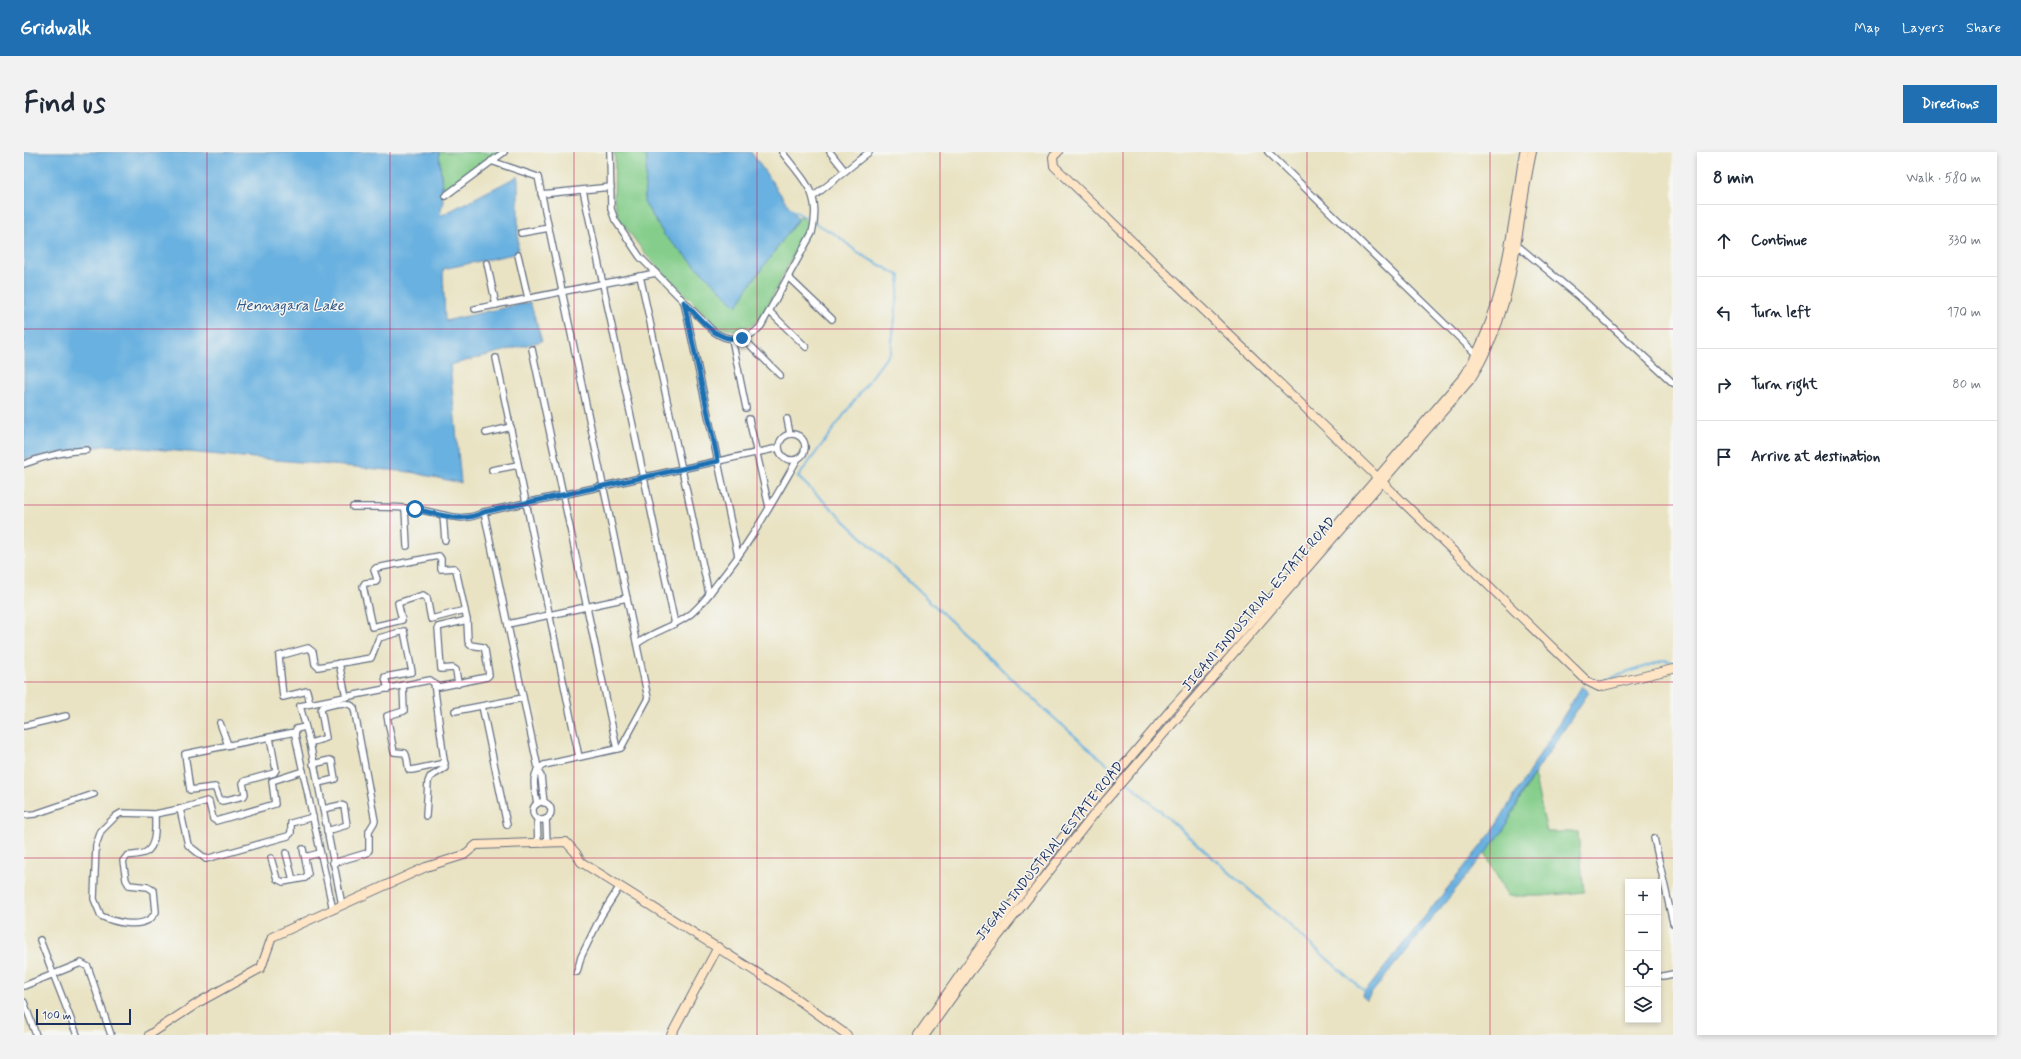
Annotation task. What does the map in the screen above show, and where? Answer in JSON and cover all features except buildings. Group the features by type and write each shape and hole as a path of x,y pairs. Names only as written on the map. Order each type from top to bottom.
{"main road":[{"path":"1058,152 1054,157 1054,166 1592,684 1599,687 1673,669"},
{"name":"JIGANI INDUSTRIAL ESTATE ROAD","path":"1380,479 1465,375 1477,355 1490,324 1505,270 1524,152"},
{"name":"JIGANI INDUSTRIAL ESTATE ROAD","path":"918,1035 964,969 1064,836 1121,776 1380,479 1470,380 1494,338 1505,305 1517,245 1532,152"},
{"name":"JIGANI INDUSTRIAL ESTATE ROAD","path":"925,1035 1121,776"},
{"path":"149,1035 201,1001 261,968 272,937 426,867 464,855 476,846 566,842 576,852 581,862 783,989 847,1035"},
{"path":"671,1035 718,947"}],"street":[{"path":"445,196 504,152"},
{"path":"610,152 612,213 615,220 640,257 684,302 713,331 722,337 732,339 742,338 758,330 770,312 812,233 815,213 812,192 782,152"},
{"path":"830,152 845,171"},
{"path":"813,197 869,152"},
{"path":"1268,152 1477,355"},
{"path":"491,161 538,177 648,698 621,748 544,765 538,769 534,776 537,804 533,811 537,819 538,843"},
{"path":"542,194 611,187"},
{"path":"583,190 675,624"},
{"path":"521,233 548,228"},
{"path":"1517,245 1583,300 1673,383"},
{"path":"518,255 528,298"},
{"path":"487,263 496,305"},
{"path":"475,309 656,273"},
{"path":"640,276 709,594"},
{"path":"788,277 832,319"},
{"path":"684,302 738,556"},
{"path":"770,312 806,347"},
{"path":"742,338 780,375"},
{"path":"732,339 746,408"},
{"path":"532,349 617,749"},
{"path":"496,358 579,757"},
{"path":"749,419 769,507"},
{"path":"787,419 790,434"},
{"path":"486,433 511,427"},
{"path":"637,644 651,634 675,624 693,613 738,556 797,460 804,452 804,442 797,435 790,434 783,438 778,448 784,459 791,461 797,460"},
{"path":"353,507 405,508 464,518 484,512 778,448"},
{"path":"24,464 72,451 87,450"},
{"path":"492,470 518,465"},
{"path":"405,508 408,546"},
{"path":"484,512 538,769 541,776 544,803 550,809 550,815 546,819 547,843"},
{"path":"443,515 445,540"},
{"path":"342,905 333,866 310,743 300,706 346,696 388,690 403,685 430,680 439,688 489,675 484,647 470,645 468,641 467,620 456,570 454,568 441,569 441,559 439,556 376,568 374,570 377,580 376,582 365,584 363,586 372,627 402,620"},
{"path":"388,690 385,677 412,672 398,603 423,595 427,598 431,619 464,610"},
{"path":"508,624 627,598"},
{"path":"458,684 456,670 453,668 441,669 438,627 467,620"},
{"path":"310,704 307,691 283,697 279,656 308,648 313,652 316,666 371,658 379,638 404,631"},
{"path":"339,663 346,696"},
{"path":"426,816 428,782 430,777 445,768 434,684"},
{"path":"403,685 404,710 387,716 394,752 404,753 407,756 407,765 409,770 445,763"},
{"path":"455,711 524,698"},
{"path":"310,743 326,738 321,710 323,707 347,703 351,704 354,708 375,821 369,831 369,850 367,854 324,870"},
{"path":"482,706 507,825"},
{"path":"24,726 66,716"},
{"path":"220,722 228,745"},
{"path":"270,738 276,770 274,773 245,781 243,783 244,796 222,801 220,800 215,787 190,790 185,754 270,738 295,732 298,728 305,727"},
{"path":"295,732 333,910"},
{"path":"314,764 330,760 332,761 335,779 318,783"},
{"path":"154,814 155,834 149,850 144,853 127,856 123,861 126,880 129,885 148,887 154,891 156,912 151,919 135,924 109,920 101,916 94,899 96,845 101,831 116,816 121,813 154,814 180,809 208,801 213,819 216,821 274,804 276,802 272,781 303,771"},
{"path":"24,815 35,814 94,794"},
{"path":"310,803 321,800"},
{"path":"537,804 544,803"},
{"path":"323,809 341,805 344,806 347,825 327,831"},
{"path":"180,809 188,845 206,859 288,836 291,833 291,823 313,817"},
{"path":"537,819 546,819"},
{"path":"1654,838 1673,923"},
{"path":"271,858 277,879 283,882 293,880 307,876 304,849"},
{"path":"286,853 293,880"},
{"path":"305,857 320,853"},
{"path":"577,972 581,957 601,916 620,886"},
{"path":"40,940 77,1035"},
{"path":"24,986 82,964 88,967 111,1035"},
{"path":"1663,976 1673,974"},
{"path":"24,1002 36,1035"}],"green space":[{"path":"439,152 501,152 443,194"},
{"path":"613,152 642,152 647,158 644,202 665,236 737,306 747,289 798,219 801,216 809,224 765,311 756,322 750,326 737,330 730,330 716,325 646,255 619,218 614,201 615,155"},
{"path":"1534,774 1547,832 1578,832 1584,892 1542,896 1507,896 1485,852 1503,831"}],"water":[{"name":"Hennagara Lake","path":"24,152 439,152 443,201 440,216 518,176 518,253 443,269 445,321 530,302 542,341 450,365 461,483 410,472 109,445 24,459"},
{"path":"642,152 751,152 798,219 747,289 737,306 665,236 644,202 647,158"},
{"path":"1582,686 1589,692 1527,785 1503,831 1366,1000 1362,996 1492,832"}],"waterway":[{"path":"789,208 838,236 858,253 900,276 891,351 798,477 1045,710 1116,772"},
{"path":"1596,683 1664,660 1673,662"},
{"path":"1126,781 1366,993"}],"route":[{"path":"415,509 454,518 469,518 484,512 718,461 684,302 709,328 717,334 722,337 732,339 742,338"}]}
